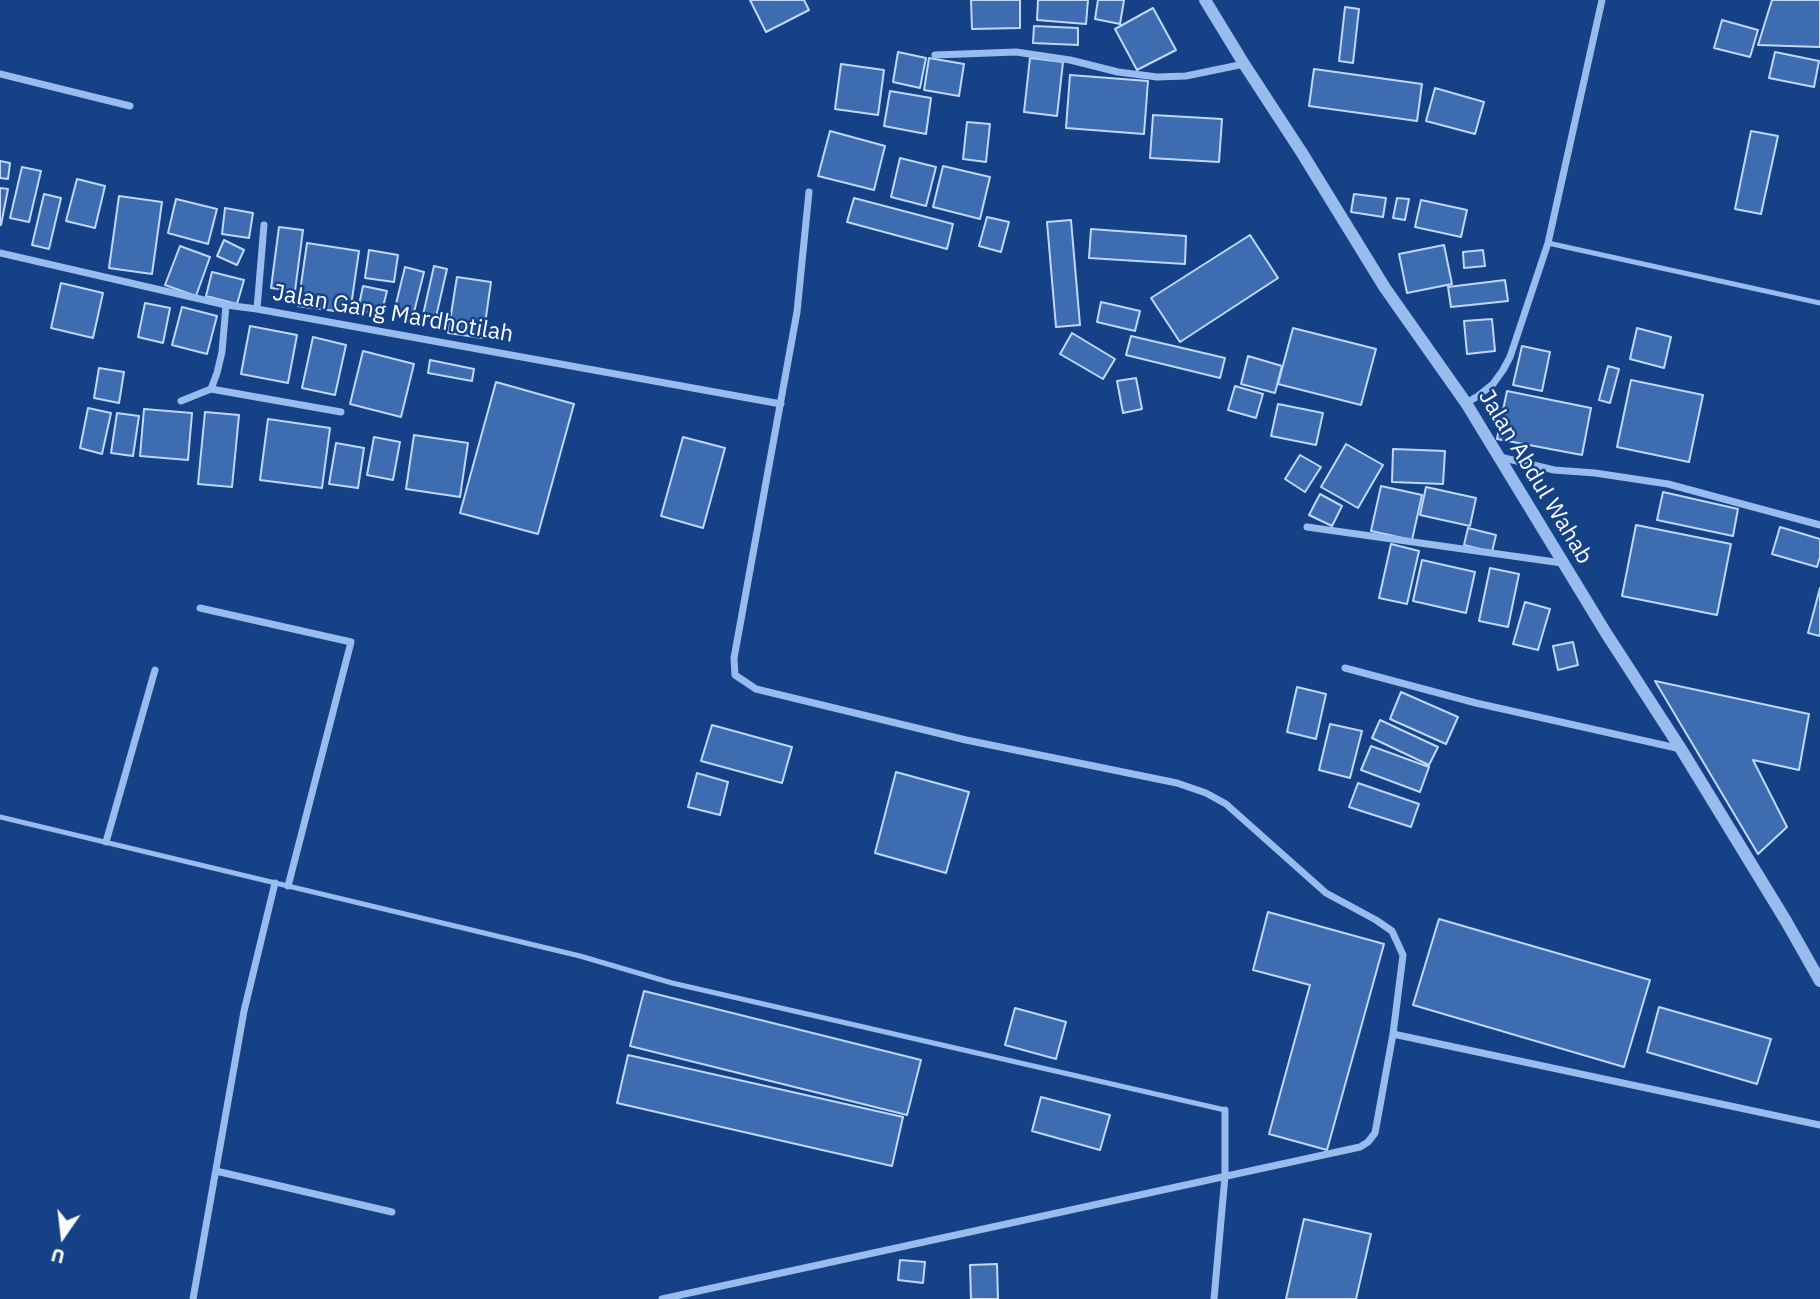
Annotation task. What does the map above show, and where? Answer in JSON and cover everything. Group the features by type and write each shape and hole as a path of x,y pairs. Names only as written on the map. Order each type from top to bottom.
{"street":[{"name":"Jalan Abdul Wahab","path":"1205,0 1385,288 1466,402 1562,562 1681,749 1820,981"},
{"path":"1466,402 1493,384 1510,357 1548,243 1602,0"},
{"path":"935,55 1016,52 1157,77 1186,76 1244,64"},
{"path":"0,74 130,106"},
{"path":"662,1299 1360,1147 1368,1142 1374,1133 1393,1034 1402,955 1392,931 1326,893 1226,804 1206,793 1177,783 939,733 756,689 735,675 734,657 797,312 809,192"},
{"path":"257,309 264,225"},
{"name":"Jalan Gang Mardhotilah","path":"0,253 226,305 780,404"},
{"path":"211,389 218,373 222,352 226,305"},
{"path":"181,401 211,389 341,412"},
{"path":"1499,457 1554,470 1668,484 1820,525"},
{"path":"1307,527 1562,562"},
{"path":"200,608 351,642 288,886"},
{"path":"1345,668 1476,703 1681,749"},
{"path":"106,842 155,670"},
{"path":"193,1299 244,1011 275,883"},
{"path":"1393,1034 1820,1125"},
{"path":"1214,1299 1225,1176 1225,1110"},
{"path":"216,1171 392,1212"}],"lane":[{"path":"1548,243 1820,303"},
{"path":"0,817 580,956 672,983 1225,1110"}],"building":[{"path":"750,0 804,0 809,10 766,32"},
{"path":"971,0 1020,0 1020,28 972,29"},
{"path":"1038,0 1088,0 1086,24 1037,20"},
{"path":"1098,0 1124,0 1120,24 1095,19"},
{"path":"1772,0 1820,0 1820,47 1758,45"},
{"path":"1345,7 1359,9 1353,63 1339,61"},
{"path":"1153,8 1176,50 1137,70 1115,29"},
{"path":"1722,20 1758,30 1750,57 1714,48"},
{"path":"1034,26 1078,28 1078,45 1033,43"},
{"path":"898,52 926,58 920,88 893,82"},
{"path":"1775,52 1819,61 1814,87 1769,78"},
{"path":"929,58 964,64 959,96 924,90"},
{"path":"1030,58 1063,62 1057,116 1024,112"},
{"path":"841,64 884,70 878,115 835,109"},
{"path":"1314,69 1422,84 1417,121 1309,106"},
{"path":"1070,75 1148,81 1144,134 1066,128"},
{"path":"1435,88 1484,102 1475,134 1426,121"},
{"path":"890,91 931,98 926,134 884,126"},
{"path":"1153,115 1222,119 1219,162 1150,158"},
{"path":"967,122 990,124 986,162 963,159"},
{"path":"830,131 885,146 874,190 818,176"},
{"path":"1751,131 1778,136 1761,214 1735,209"},
{"path":"900,158 936,167 926,206 891,197"},
{"path":"0,161 10,163 8,179 0,178"},
{"path":"943,166 990,177 980,219 933,207"},
{"path":"22,167 41,171 29,222 10,218"},
{"path":"77,179 105,186 95,228 66,221"},
{"path":"0,188 8,189 1,225 0,225"},
{"path":"44,194 61,198 49,249 32,245"},
{"path":"1354,194 1386,198 1383,217 1351,212"},
{"path":"119,196 162,202 152,274 109,268"},
{"path":"854,198 953,224 947,249 847,222"},
{"path":"1397,198 1409,199 1405,220 1393,218"},
{"path":"176,199 217,209 208,244 168,233"},
{"path":"1421,200 1467,210 1461,237 1415,227"},
{"path":"225,208 253,213 249,238 222,234"},
{"path":"987,217 1009,222 1001,252 979,246"},
{"path":"1071,220 1080,325 1056,327 1047,222"},
{"path":"279,227 303,230 295,291 271,288"},
{"path":"1091,229 1186,236 1185,264 1089,258"},
{"path":"1250,235 1278,278 1180,342 1151,298"},
{"path":"224,240 244,250 237,265 217,256"},
{"path":"307,243 359,251 350,313 298,306"},
{"path":"1444,245 1452,284 1407,293 1399,254"},
{"path":"180,246 210,257 196,296 165,285"},
{"path":"369,250 398,255 394,282 365,278"},
{"path":"1483,250 1485,266 1464,268 1463,252"},
{"path":"434,266 447,269 436,317 423,315"},
{"path":"405,267 424,272 413,316 394,312"},
{"path":"212,272 244,280 237,304 206,296"},
{"path":"457,277 491,282 483,338 448,333"},
{"path":"1505,280 1508,301 1451,307 1448,287"},
{"path":"61,283 103,293 93,338 51,328"},
{"path":"363,286 387,291 381,315 358,310"},
{"path":"1101,302 1140,311 1135,331 1097,322"},
{"path":"145,303 170,308 163,343 138,337"},
{"path":"182,307 217,316 207,354 172,345"},
{"path":"1492,319 1495,351 1467,354 1464,321"},
{"path":"250,326 297,335 288,383 241,374"},
{"path":"1293,328 1376,349 1361,405 1278,384"},
{"path":"1637,328 1671,337 1664,368 1630,359"},
{"path":"1072,333 1115,359 1103,379 1060,354"},
{"path":"1131,336 1225,358 1220,378 1126,355"},
{"path":"313,337 346,345 335,395 302,388"},
{"path":"1522,346 1550,352 1542,391 1513,385"},
{"path":"363,351 414,364 401,417 350,404"},
{"path":"1248,356 1282,366 1275,393 1241,384"},
{"path":"430,360 474,369 472,381 428,373"},
{"path":"1608,366 1619,369 1610,403 1599,400"},
{"path":"99,368 124,372 119,403 94,398"},
{"path":"1136,378 1142,409 1123,413 1117,381"},
{"path":"1631,380 1703,395 1689,462 1617,447"},
{"path":"496,382 574,404 538,534 460,513"},
{"path":"1235,386 1263,394 1256,418 1228,410"},
{"path":"1507,391 1591,408 1582,455 1497,439"},
{"path":"1278,404 1323,413 1316,445 1271,436"},
{"path":"88,408 111,413 102,454 80,448"},
{"path":"144,409 192,413 188,460 140,456"},
{"path":"205,412 239,415 232,487 198,484"},
{"path":"117,413 139,416 133,456 111,453"},
{"path":"268,419 330,428 322,488 260,480"},
{"path":"414,435 468,443 460,497 406,489"},
{"path":"374,437 400,442 393,480 367,475"},
{"path":"683,437 725,448 703,528 661,516"},
{"path":"336,443 364,448 358,488 329,484"},
{"path":"1346,444 1383,465 1358,508 1321,487"},
{"path":"1393,449 1445,451 1443,484 1392,482"},
{"path":"1300,455 1321,467 1305,492 1285,479"},
{"path":"1381,486 1422,495 1412,540 1371,531"},
{"path":"1426,487 1476,498 1470,526 1420,515"},
{"path":"1663,492 1738,509 1733,536 1657,520"},
{"path":"1320,494 1342,506 1332,526 1309,515"},
{"path":"1636,525 1731,544 1717,615 1622,596"},
{"path":"1780,527 1820,539 1817,567 1772,554"},
{"path":"1468,528 1496,535 1492,552 1464,545"},
{"path":"1391,544 1419,551 1407,604 1379,598"},
{"path":"1422,560 1475,572 1466,613 1413,601"},
{"path":"1490,568 1519,574 1508,627 1479,621"},
{"path":"1820,588 1820,636 1808,633"},
{"path":"1525,602 1550,609 1538,650 1513,644"},
{"path":"1573,642 1578,665 1558,670 1553,646"},
{"path":"1655,681 1809,714 1799,770 1753,760 1787,827 1758,854"},
{"path":"1297,687 1326,694 1316,739 1287,732"},
{"path":"1401,692 1458,717 1446,744 1390,719"},
{"path":"1380,720 1438,747 1429,765 1372,738"},
{"path":"1330,724 1362,731 1350,778 1319,770"},
{"path":"712,725 792,747 782,783 701,761"},
{"path":"1371,746 1429,767 1420,792 1361,770"},
{"path":"896,772 969,792 946,873 875,853"},
{"path":"697,773 728,782 720,815 688,807"},
{"path":"1358,783 1419,804 1411,827 1349,807"},
{"path":"1268,912 1384,944 1327,1150 1269,1134 1310,985 1253,970"},
{"path":"1439,919 1650,980 1624,1067 1413,1005"},
{"path":"644,991 921,1060 907,1115 630,1046"},
{"path":"1659,1007 1771,1039 1757,1084 1647,1052"},
{"path":"1015,1008 1066,1022 1056,1059 1005,1045"},
{"path":"628,1055 903,1117 892,1166 617,1103"},
{"path":"1041,1097 1110,1115 1100,1150 1032,1131"},
{"path":"1304,1219 1371,1234 1356,1299 1286,1299"},
{"path":"900,1260 925,1262 923,1283 898,1280"},
{"path":"997,1264 998,1299 971,1299 970,1265"}]}
